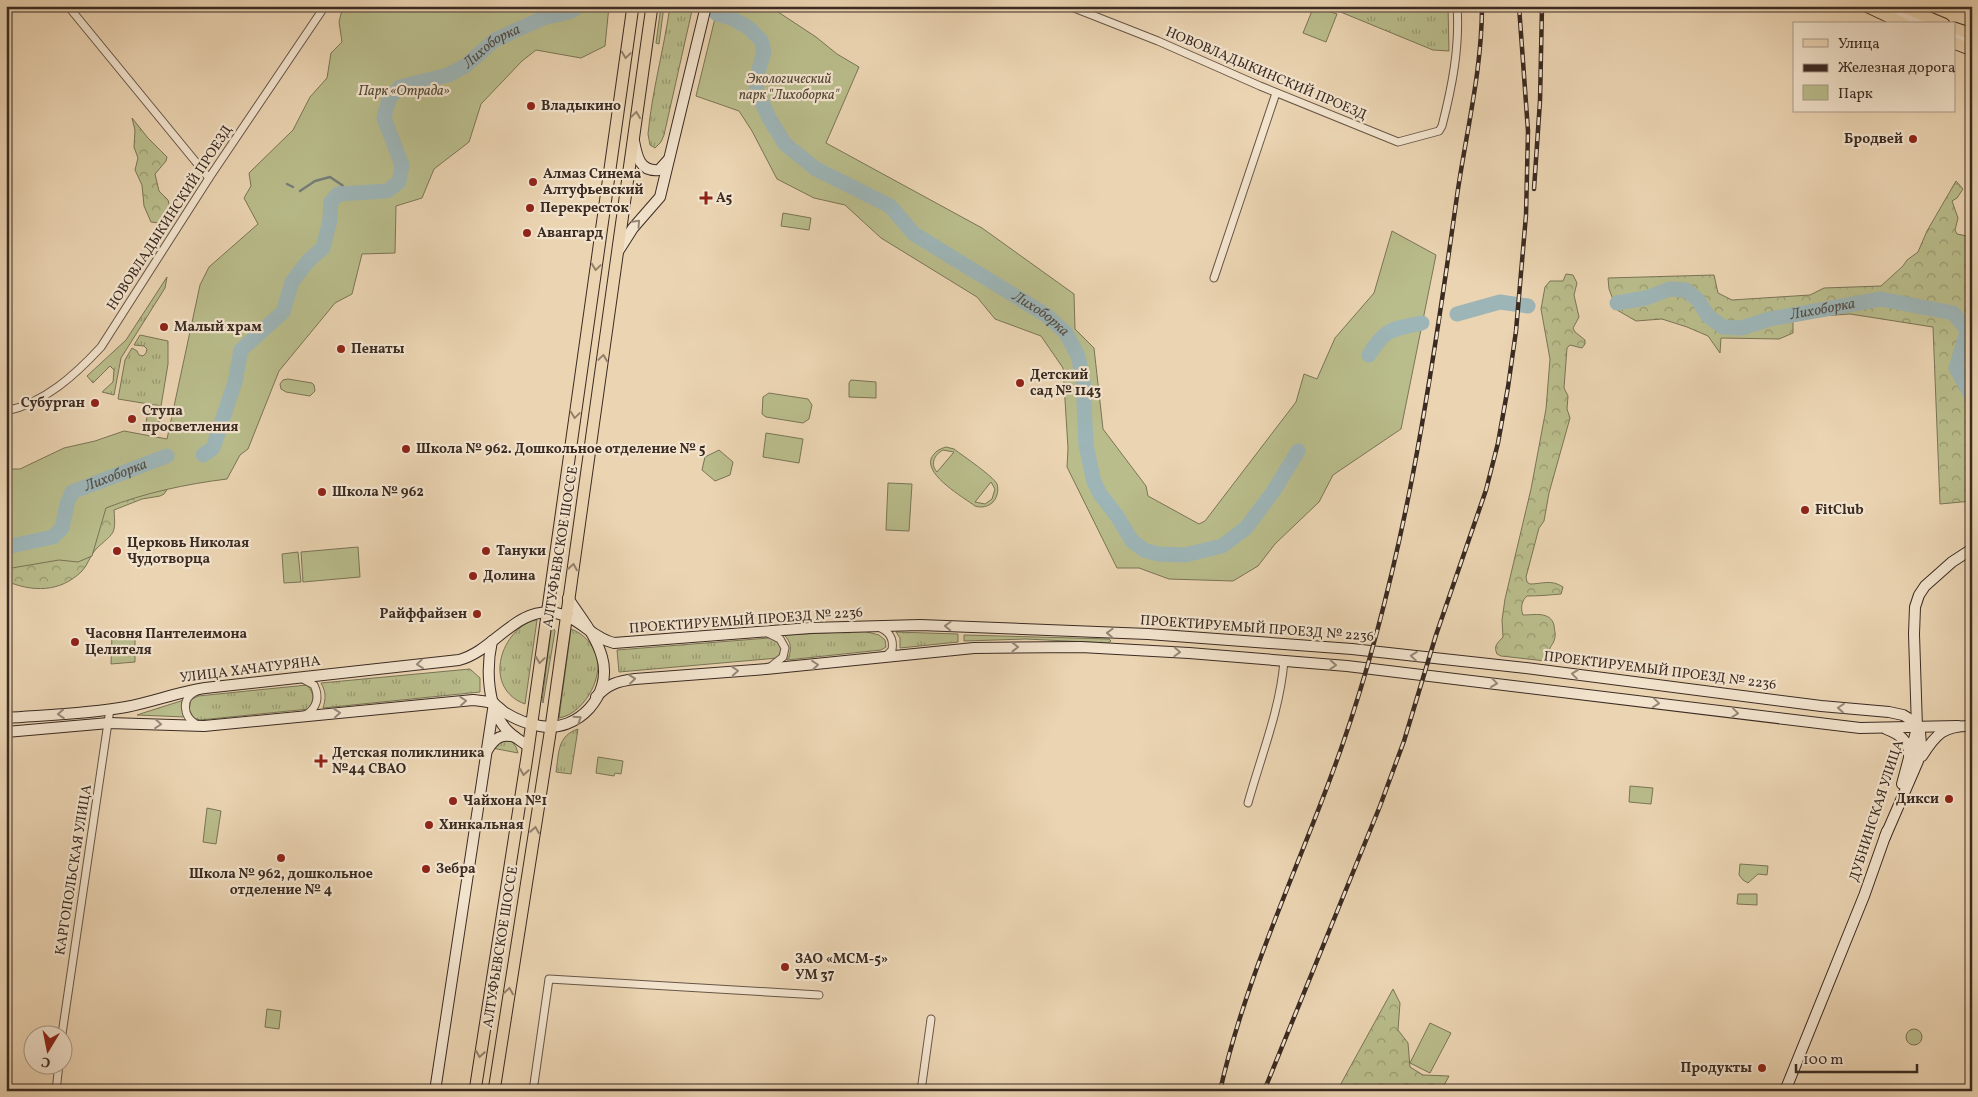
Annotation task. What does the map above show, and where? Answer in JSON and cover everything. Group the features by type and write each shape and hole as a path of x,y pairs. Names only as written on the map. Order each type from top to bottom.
{"main road":[{"name":"АЛТУФЬЕВСКОЕ ШОССЕ","path":"475,1091 528,746 633,6"},
{"name":"АЛТУФЬЕВСКОЕ ШОССЕ","path":"494,1091 550,727 652,6"},
{"path":"618,250 632,228 660,197 706,6"},
{"path":"1866,6 1900,22"},
{"path":"1881,6 1918,22"},
{"path":"1901,6 1939,22"},
{"path":"1956,29 1972,34"},
{"path":"1956,37 1972,45"},
{"path":"1956,44 1972,50"},
{"path":"633,135 638,158 642,166 647,170 659,170 669,157"},
{"name":"ДУБНИНСКАЯ УЛИЦА","path":"1785,1091 1864,896 1921,744 1921,736 1917,728 1915,699 1914,618 1919,595 1925,586 1940,572 1972,549"},
{"path":"6,732 109,724 204,726 473,700 494,703 515,718 531,724 550,727 562,726 581,718 588,711 602,683 604,665 597,642 568,598"},
{"path":"546,612 565,615"},
{"name":"УЛИЦА ХАЧАТУРЯНА","path":"6,718 110,709 183,691 205,688 459,660 475,654 524,618 536,613 546,612"},
{"name":"ПРОЕКТИРУЕМЫЙ ПРОЕЗД № 2236","path":"565,615 601,639 614,643 762,631 920,625 1148,634 1281,642 1526,668 1821,706 1889,712 1908,718 1917,728"},
{"path":"492,641 489,662 490,684 498,716 506,729 528,746"},
{"name":"ПРОЕКТИРУЕМЫЙ ПРОЕЗД № 2236","path":"596,697 605,687 618,681 879,659 974,648 1036,647 1189,652 1347,666 1837,725 1882,728 1972,726"},
{"path":"1889,712 1905,709 1915,699"},
{"path":"435,1091 494,703"},
{"path":"1914,761 1941,731 1958,726"},
{"path":"1882,728 1894,732 1906,741 1914,761"},
{"path":"487,749 498,737 503,735 517,738"}],"street":[{"path":"68,6 209,178"},
{"name":"НОВОВЛАДЫКИНСКИЙ ПРОЕЗД","path":"6,411 27,405 61,385 102,346 209,178 325,6"},
{"name":"НОВОВЛАДЫКИНСКИЙ ПРОЕЗД","path":"1069,6 1158,41 1276,93 1398,142 1439,130 1442,126 1452,88 1456,60 1458,6"},
{"path":"1214,278 1276,93"},
{"path":"876,626 889,633 893,645 890,654 879,659"},
{"path":"762,631 780,639 785,648 780,661 766,669"},
{"path":"1248,803 1266,747 1282,682 1284,661"},
{"path":"298,677 314,685 318,697 313,710 300,717"},
{"path":"204,726 189,720 185,706 187,698 192,693 205,688"},
{"name":"КАРГОПОЛЬСКАЯ УЛИЦА","path":"64,1024 110,709"},
{"path":"534,1091 549,979 819,996"},
{"path":"921,1091 931,1019"},
{"path":"56,1091 58,1074"}],"green space":[{"name":"Парк «Отрада»","path":"350,6 609,6 605,46 581,58 536,50 522,61 481,104 469,142 434,169 422,198 396,206 395,253 362,254 352,294 335,303 279,371 248,449 240,455 227,479 165,490 106,508 92,556 78,562 59,560 6,569 6,469 20,469 64,448 95,441 124,431 167,439 200,285 209,267 258,224 244,198 251,186 249,173 293,130 310,97 327,78 331,53 342,42 339,22 342,10"},
{"path":"661,6 664,6 659,44 656,43"},
{"path":"670,6 693,6 664,135 661,142 655,148 650,145 648,134"},
{"name":"Экологический парк \"Лихоборка\"","path":"718,6 769,6 816,37 837,54 859,67 826,143 982,228 1074,294 1075,329 1094,348 1103,429 1146,486 1148,496 1199,524 1205,521 1296,402 1304,374 1317,379 1335,338 1374,293 1392,231 1436,255 1401,429 1333,475 1319,502 1275,544 1258,566 1233,581 1169,579 1139,568 1117,568 1067,467 1068,448 1063,368 1041,336 995,319 977,297 881,238 845,205 814,198 777,179 752,131 739,111 696,96"},
{"path":"1314,6 1337,14 1326,42 1303,33"},
{"path":"1326,6 1448,6 1449,51 1433,50"},
{"path":"132,118 167,157 155,174 159,191 168,200 170,208 169,212 159,223 151,222 144,206 142,185 135,170 138,158 134,147 135,130"},
{"path":"1956,181 1963,189 1957,198 1952,201 1958,218 1955,230 1957,234 1972,237 1972,501 1940,504 1933,327 1850,314 1793,318 1793,333 1779,339 1721,338 1720,353 1708,336 1687,327 1662,319 1636,321 1617,310 1609,289 1608,278 1714,275 1718,293 1732,300 1810,295 1824,288 1881,286 1907,260 1918,252 1927,231"},
{"path":"783,213 811,218 809,230 781,226"},
{"path":"1566,274 1573,275 1577,283 1574,295 1579,317 1573,328 1585,340 1585,344 1582,348 1570,345 1567,348 1564,388 1568,396 1567,409 1570,418 1549,493 1544,521 1539,528 1526,577 1527,582 1530,584 1550,583 1563,587 1561,594 1527,596 1522,604 1523,615 1537,614 1545,616 1554,625 1555,636 1550,648 1553,658 1550,661 1546,661 1501,656 1497,654 1496,648 1503,637 1502,620 1505,599 1531,489 1546,409 1550,359 1541,309 1545,287 1550,281 1563,281"},
{"path":"167,277 165,288 121,358 114,395 102,392 113,382 114,370 110,366 93,383 87,376 126,340"},
{"path":"140,335 168,341 168,364 161,406 118,399 125,360 132,348 139,355 143,356 146,353 147,349 144,346 134,345"},
{"path":"288,379 312,383 315,391 310,396 286,392 281,389 280,384 283,380"},
{"path":"851,380 876,382 876,398 849,397 849,383"},
{"path":"769,393 808,399 812,405 809,419 803,423 766,417 762,414 763,397"},
{"path":"149,408 161,410 158,428 145,427"},
{"path":"766,433 803,439 799,463 763,457"},
{"path":"946,447 954,449 994,480 998,491 993,502 984,507 975,506 954,492 934,472 931,466 931,459 935,453","holes":["943,450 954,452 937,472 933,463 937,454","991,482 995,489 992,499 985,504 975,502"]},
{"path":"719,450 733,462 730,475 715,481 702,470 705,457"},
{"path":"888,483 912,484 909,531 886,530"},
{"path":"168,488 160,496 142,499 114,510 115,525 112,533 94,551 82,571 73,578 55,587 46,588 26,587 6,581 6,554 77,510"},
{"path":"358,547 360,577 303,582 301,552"},
{"path":"298,552 301,582 284,583 282,554"},
{"path":"533,620 537,620 525,704 512,697 504,687 500,675 500,662 504,649 511,637 521,627"},
{"path":"554,629 555,631 543,703 551,631"},
{"path":"571,629 586,638 596,653 597,673 587,698 574,711 559,718"},
{"path":"863,631 879,635 885,640 886,647 881,650 787,660 790,647 789,641 784,635"},
{"path":"896,632 958,634 958,642 900,648 900,638"},
{"path":"135,634 135,662 111,664 112,635"},
{"path":"964,635 1109,639 1111,641 1108,643 1026,639 964,641"},
{"path":"769,638 779,643 782,649 778,658 619,672 617,650"},
{"path":"470,669 480,678 480,692 323,708 325,695 321,683"},
{"path":"307,685 313,697 309,709 200,720 194,718 189,710 191,700 198,696"},
{"path":"184,700 185,717 137,715 143,713"},
{"path":"578,729 571,774 556,772 560,746 566,736"},
{"path":"511,740 518,753 492,748 495,741"},
{"path":"598,757 623,761 621,774 615,773 614,776 596,773"},
{"path":"1630,786 1653,788 1651,804 1629,802"},
{"path":"207,808 221,811 216,844 203,842"},
{"path":"1740,864 1768,866 1767,875 1758,874 1748,883 1739,875"},
{"path":"1738,894 1757,894 1757,905 1737,904"},
{"path":"1393,989 1400,1003 1398,1030 1408,1043 1410,1067 1423,1075 1449,1076 1441,1091 1337,1091"},
{"path":"267,1009 281,1011 279,1029 265,1027"},
{"path":"1430,1023 1451,1033 1430,1073 1410,1063"},
{"path":"1911,1029 1917,1029 1922,1034 1920,1043 1911,1045 1906,1040 1906,1034"}],"waterway":[{"name":"Лихоборка","path":"203,455 213,448 235,382 241,350 283,312 292,282 308,261 323,248 330,220 331,202 338,194 387,191 399,182 402,165 384,118 389,99 400,87 448,75 465,66 495,40 543,18 569,12 579,6"},
{"name":"Лихоборка","path":"717,14 731,18 749,28 761,40 764,51 756,80 757,92 769,118 785,144 816,169 890,206 914,234 1046,315 1066,333 1078,356 1083,380 1086,445 1094,482 1132,541 1144,550 1158,554 1185,555 1222,546 1246,528 1273,492 1298,451"},
{"path":"300,191 315,181 330,177 342,185 347,192"},
{"path":"287,184 293,187"},
{"name":"Лихоборка","path":"1617,303 1646,298 1670,289 1686,290 1698,300 1708,316 1723,327 1741,328 1770,319 1881,299 1953,313 1965,327 1967,333 1956,368 1972,396"},
{"name":"Лихоборка","path":"1457,314 1500,302 1528,306"},
{"name":"Лихоборка","path":"1369,355 1380,339 1391,331 1422,323"},
{"name":"Лихоборка","path":"6,547 53,537 62,528 67,504 72,492 167,456"}],"railway":[{"path":"1220,1091 1231,1046 1260,959 1342,746 1364,679 1399,543 1426,404 1437,335 1476,78 1482,6"},
{"path":"1264,1091 1380,806 1404,741 1436,635 1486,490 1498,443 1516,331 1526,215 1528,131 1519,6"},
{"path":"1534,189 1540,101 1542,6"},
{"path":"1962,6 1972,10"}],"place":[{"name":"Владыкино","path":"531,106"},
{"name":"Бродвей","path":"1913,139"},
{"name":"Алмаз Синема Алтуфьевский","path":"533,182"},
{"name":"А5","path":"706,198"},
{"name":"Перекресток","path":"530,208"},
{"name":"Авангард","path":"527,233"},
{"name":"Малый храм","path":"164,327"},
{"name":"Пенаты","path":"341,349"},
{"name":"Детский сад № 1143","path":"1020,383"},
{"name":"Субурган","path":"95,403"},
{"name":"Ступа просветления","path":"132,419"},
{"name":"Школа № 962. Дошкольное отделение № 5","path":"406,449"},
{"name":"Школа № 962","path":"322,492"},
{"name":"FitClub","path":"1805,510"},
{"name":"Церковь Николая Чудотворца","path":"117,551"},
{"name":"Тануки","path":"486,551"},
{"name":"Долина","path":"473,576"},
{"name":"Райффайзен","path":"477,614"},
{"name":"Часовня Пантелеимона Целителя","path":"75,642"},
{"name":"Детская поликлиника №44 СВАО","path":"321,761"},
{"name":"Дикси","path":"1949,799"},
{"name":"Чайхона №1","path":"453,801"},
{"name":"Хинкальная","path":"429,825"},
{"name":"Школа № 962, дошкольное отделение № 4","path":"281,858"},
{"name":"Зебра","path":"426,869"},
{"name":"ЗАО «МСМ-5» УМ 37","path":"785,967"},
{"name":"Продукты","path":"1762,1068"}]}
